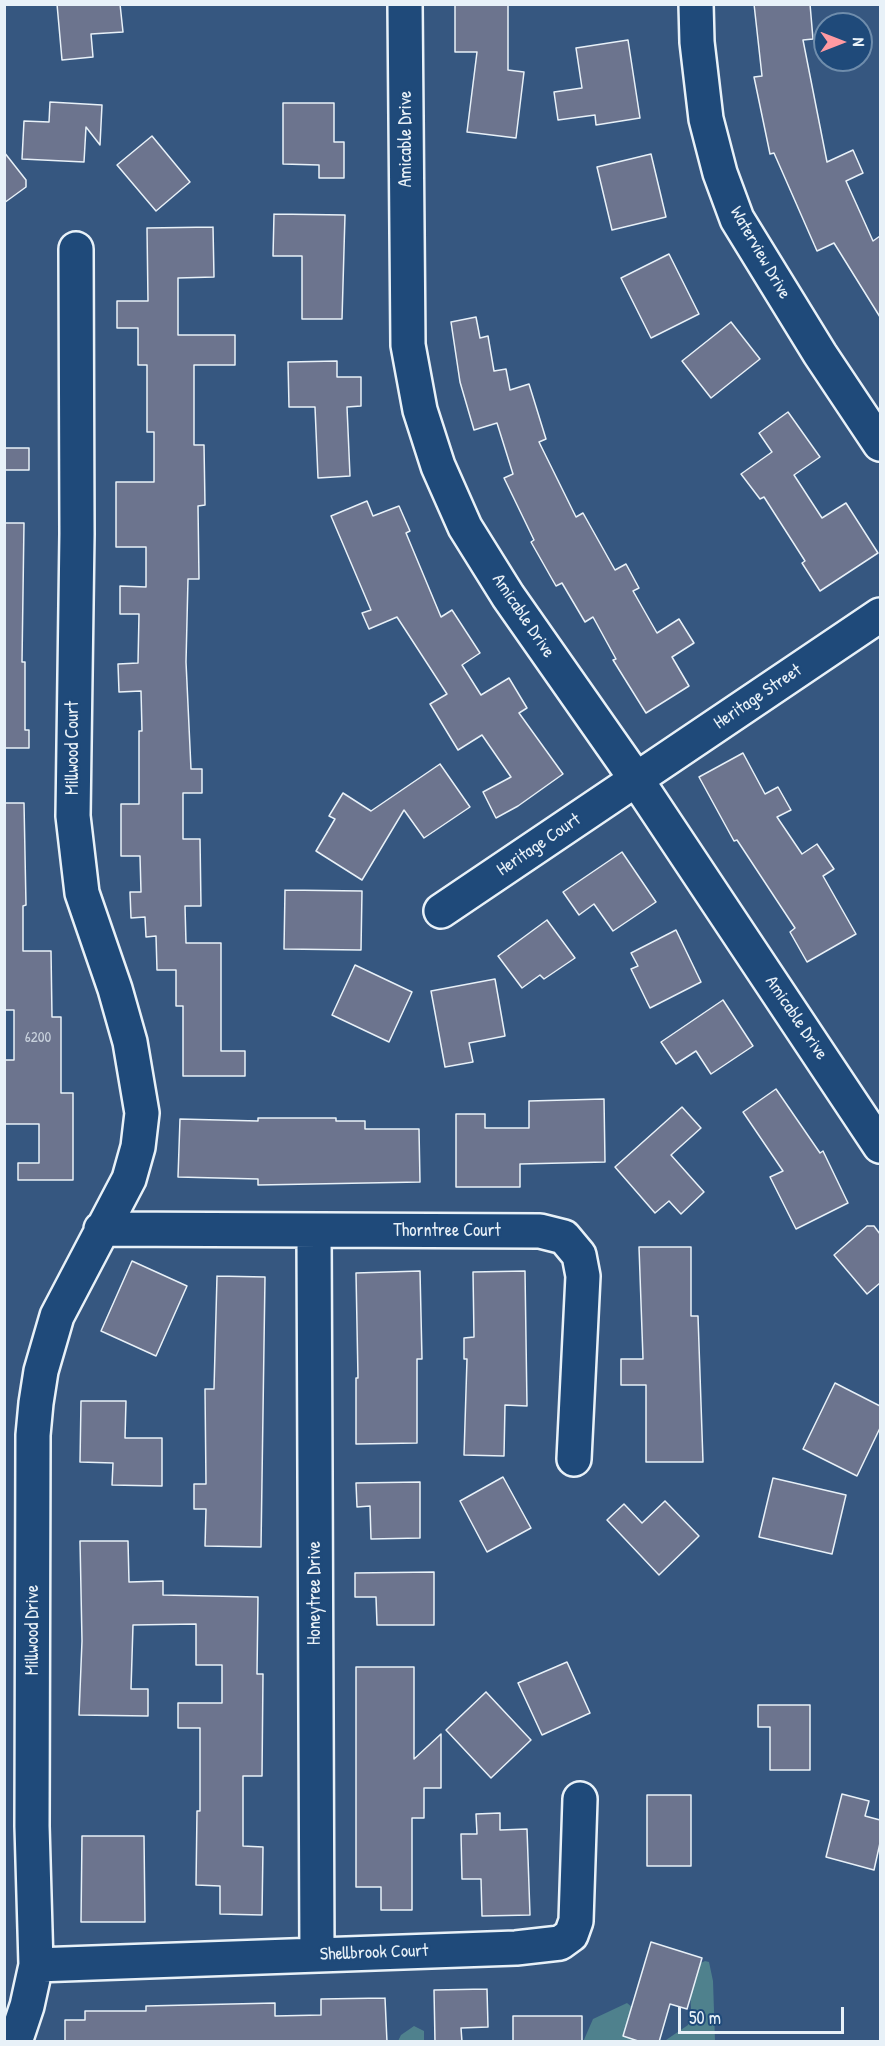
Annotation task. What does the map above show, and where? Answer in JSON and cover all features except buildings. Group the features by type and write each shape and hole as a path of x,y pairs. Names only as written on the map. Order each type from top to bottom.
{"street":[{"name":"Amicable Drive","path":"405,4 408,345 415,389 428,438 465,527 515,605 636,779 880,1146"},
{"name":"Waterview Drive","path":"696,4 697,42 706,118 720,173 737,219 820,354 880,444"},
{"name":"Millwood Court","path":"76,249 77,534 73,816 82,893 115,989 130,1042 142,1113 138,1147 129,1179 101,1228"},
{"name":"Heritage Street","path":"636,779 880,615"},
{"name":"Heritage Court","path":"441,910 636,779"},
{"name":"Thorntree Court","path":"101,1228 314,1232 540,1231 568,1240 579,1255 584,1276 574,1459"},
{"name":"Millwood Drive","path":"15,2042 27,2006 36,1965 32,1826 33,1435 41,1371 49,1341 61,1307 101,1228"},
{"name":"Honeytree Drive","path":"314,1232 317,1955"},
{"name":"Shellbrook Court","path":"36,1965 516,1948 565,1941 573,1931 577,1912 580,1799"}],"green space":[{"path":"705,1961 709,1962 713,1981 715,2041 652,2042 666,2040 688,2025 691,2010 690,1988 697,1965"},
{"path":"627,2003 638,2012 651,2042 583,2042 593,2019"},
{"path":"414,2026 424,2031 424,2041 398,2041 401,2035"}]}
